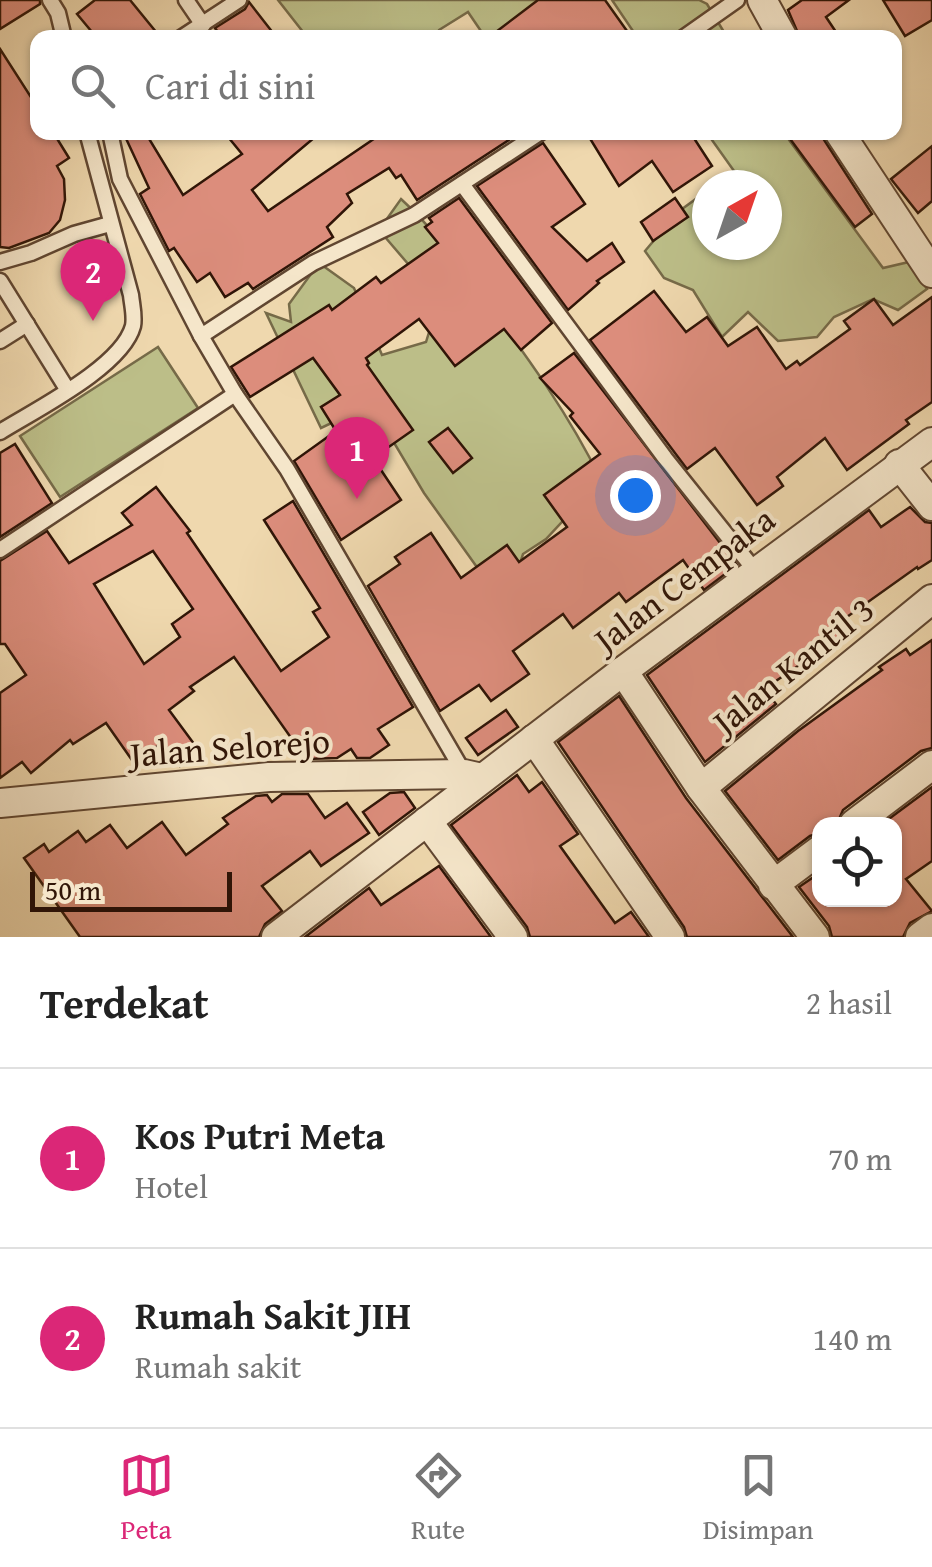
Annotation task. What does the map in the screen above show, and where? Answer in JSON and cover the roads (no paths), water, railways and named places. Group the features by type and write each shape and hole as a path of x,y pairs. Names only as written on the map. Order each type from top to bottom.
{"street":[{"path":"762,0 779,30"},
{"path":"844,140 932,273"},
{"name":"Jalan Cempaka","path":"276,937 428,821 473,776 534,739 932,442"},
{"path":"899,464 932,506"},
{"name":"Jalan Kantil 3","path":"701,788 932,599"},
{"path":"623,671 701,788 815,937"},
{"path":"534,739 670,937"},
{"path":"863,817 932,765"},
{"name":"Jalan Selorejo","path":"0,803 269,777 473,776"},
{"path":"428,821 513,937"},
{"path":"773,885 812,856"},
{"path":"920,937 932,928"}],"lane":[{"path":"50,0 62,30"},
{"path":"186,0 202,25"},
{"path":"194,30 240,0"},
{"path":"694,30 736,0"},
{"path":"0,432 106,362 129,337 134,321 131,294 89,140"},
{"path":"112,140 120,179 201,336 287,469 473,776"},
{"path":"201,336 313,263 414,215 528,140"},
{"path":"462,184 665,458 758,573"},
{"path":"0,262 110,224"},
{"path":"0,281 67,389"},
{"path":"0,340 26,324"},
{"path":"0,550 235,394"}],"place":[{"name":"Rumah Sakit JIH","path":"93,321"},
{"name":"Kos Putri Meta","path":"357,499"}]}
